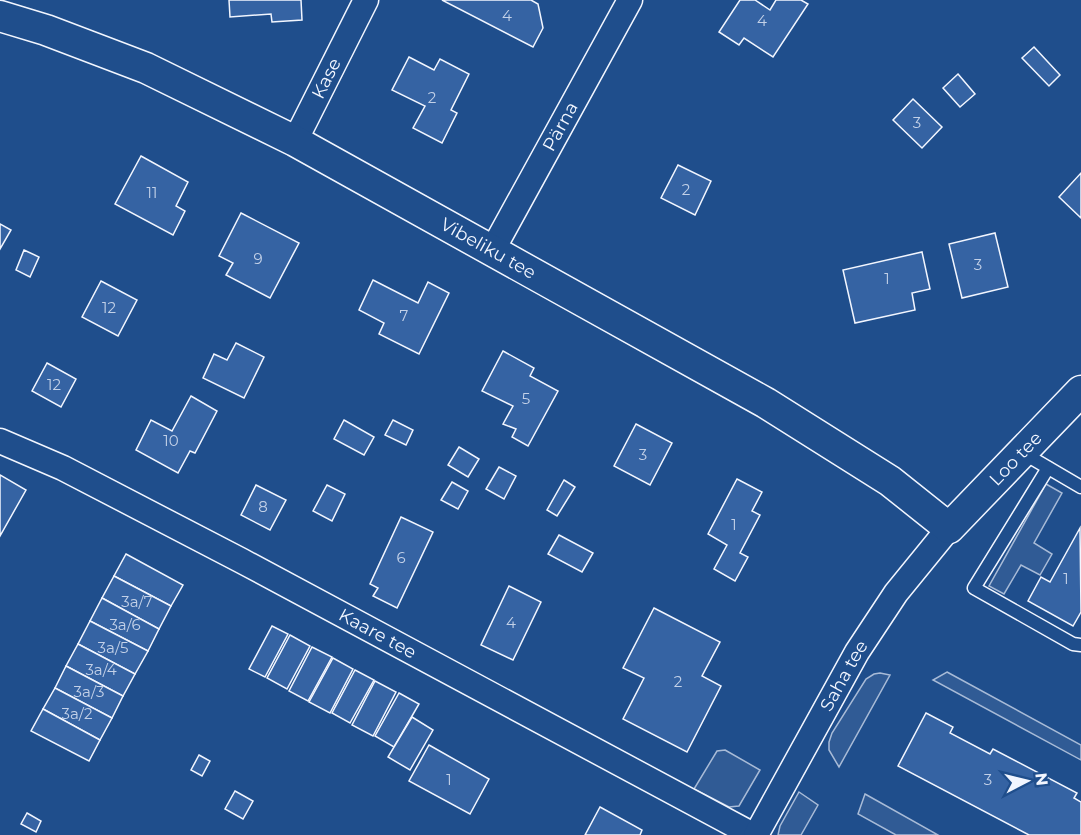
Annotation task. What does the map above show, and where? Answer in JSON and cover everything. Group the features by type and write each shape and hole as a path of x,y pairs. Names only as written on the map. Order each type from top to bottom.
{"street":[{"name":"Pärna","path":"492,251 630,0"},
{"name":"Kase","path":"295,141 360,5"},
{"name":"Vibeliku tee","path":"0,16 46,30 146,68 295,141 766,404 890,481 949,528"},
{"name":"Loo tee","path":"949,528 1081,391"},
{"name":"Kaare tee","path":"0,441 63,468 242,561 754,835"},
{"name":"Saha tee","path":"754,835 857,652 896,592 949,528"}],"lane":[{"path":"1022,453 1081,487"},
{"path":"1048,468 974,588 1073,644 1081,645"}],"shaded area":[{"path":"1046,484 1062,493 1034,543 1052,554 1040,575 1021,565 1004,594 989,586"},
{"path":"947,672 1081,745 1081,760 933,680"},
{"path":"880,673 890,675 839,767 829,750 832,733 866,679"},
{"path":"725,750 760,770 739,806 729,807 694,789 717,751"},
{"path":"799,792 818,805 801,835 778,835 780,826"},
{"path":"865,794 938,835 896,835 858,814"}],"building":[{"path":"229,0 301,0 302,20 272,22 271,14 230,17"},
{"path":"442,0 531,0 538,4 543,28 533,47"},
{"path":"740,0 755,0 770,10 776,0 801,0 808,4 773,57 744,38 739,45 719,32"},
{"path":"1034,47 1060,75 1049,86 1022,58"},
{"path":"409,57 434,70 440,59 469,74 451,110 457,113 442,143 413,128 425,106 392,90"},
{"path":"958,74 975,94 960,107 943,88"},
{"path":"913,99 942,127 922,148 893,120"},
{"path":"141,156 188,182 176,206 185,211 173,235 115,204"},
{"path":"678,165 711,181 695,215 661,198"},
{"path":"1081,173 1081,218 1059,197"},
{"path":"241,213 299,243 270,298 226,275 233,263 219,256"},
{"path":"0,224 11,230 0,249"},
{"path":"995,233 1008,287 962,298 949,244"},
{"path":"24,250 39,257 30,277 16,270"},
{"path":"922,252 930,289 912,293 915,310 855,323 843,270"},
{"path":"373,280 418,303 428,282 449,293 419,354 379,334 384,323 359,310"},
{"path":"101,281 137,300 118,336 82,317"},
{"path":"236,343 264,357 244,398 203,378 214,354 227,360"},
{"path":"503,351 534,368 530,376 558,391 528,446 512,437 516,429 503,424 513,406 482,391"},
{"path":"47,363 76,379 61,407 32,391"},
{"path":"191,396 217,411 195,453 190,451 178,473 136,450 151,420 172,431"},
{"path":"344,420 374,437 364,455 334,439"},
{"path":"393,420 413,430 406,445 385,435"},
{"path":"636,424 672,443 650,485 614,466"},
{"path":"459,447 479,459 468,477 448,465"},
{"path":"499,467 516,476 504,499 486,489"},
{"path":"0,475 26,490 0,536"},
{"path":"737,479 762,492 752,511 760,515 740,553 748,557 735,581 714,569 727,545 708,534"},
{"path":"564,480 575,487 557,516 547,510"},
{"path":"452,482 468,491 458,509 441,500"},
{"path":"256,485 286,500 270,530 241,515"},
{"path":"327,485 345,494 332,521 313,511"},
{"path":"401,517 433,532 397,608 373,596 378,588 370,584"},
{"path":"1080,528 1081,612 1073,626 1028,601 1041,577 1050,582"},
{"path":"559,535 593,553 582,572 548,554"},
{"path":"126,554 183,585 171,606 114,576"},
{"path":"114,576 171,606 159,629 102,598"},
{"path":"509,586 541,602 513,660 481,645"},
{"path":"102,598 159,629 148,651 90,621"},
{"path":"654,608 720,642 702,676 721,686 687,752 623,719 644,678 623,668"},
{"path":"90,621 148,651 135,674 78,644"},
{"path":"272,626 288,634 265,677 249,669"},
{"path":"290,635 310,646 287,689 267,678"},
{"path":"78,644 135,674 123,696 66,666"},
{"path":"312,647 332,657 308,701 289,691"},
{"path":"333,658 353,669 330,713 309,702"},
{"path":"66,666 123,696 112,718 55,688"},
{"path":"355,670 374,680 350,723 332,713"},
{"path":"375,681 396,692 373,736 352,725"},
{"path":"55,688 112,718 100,740 43,709"},
{"path":"399,693 419,704 394,747 375,736"},
{"path":"43,709 100,740 89,761 31,731"},
{"path":"926,713 953,727 950,733 990,754 993,749 1077,793 1074,798 1081,802 1081,835 1029,835 898,766"},
{"path":"412,717 433,730 410,770 388,757"},
{"path":"429,745 489,779 470,814 409,781"},
{"path":"199,755 210,761 202,776 191,770"},
{"path":"235,791 253,801 243,819 225,809"},
{"path":"600,807 642,830 640,835 585,835"},
{"path":"27,813 41,821 36,832 21,824"}]}
